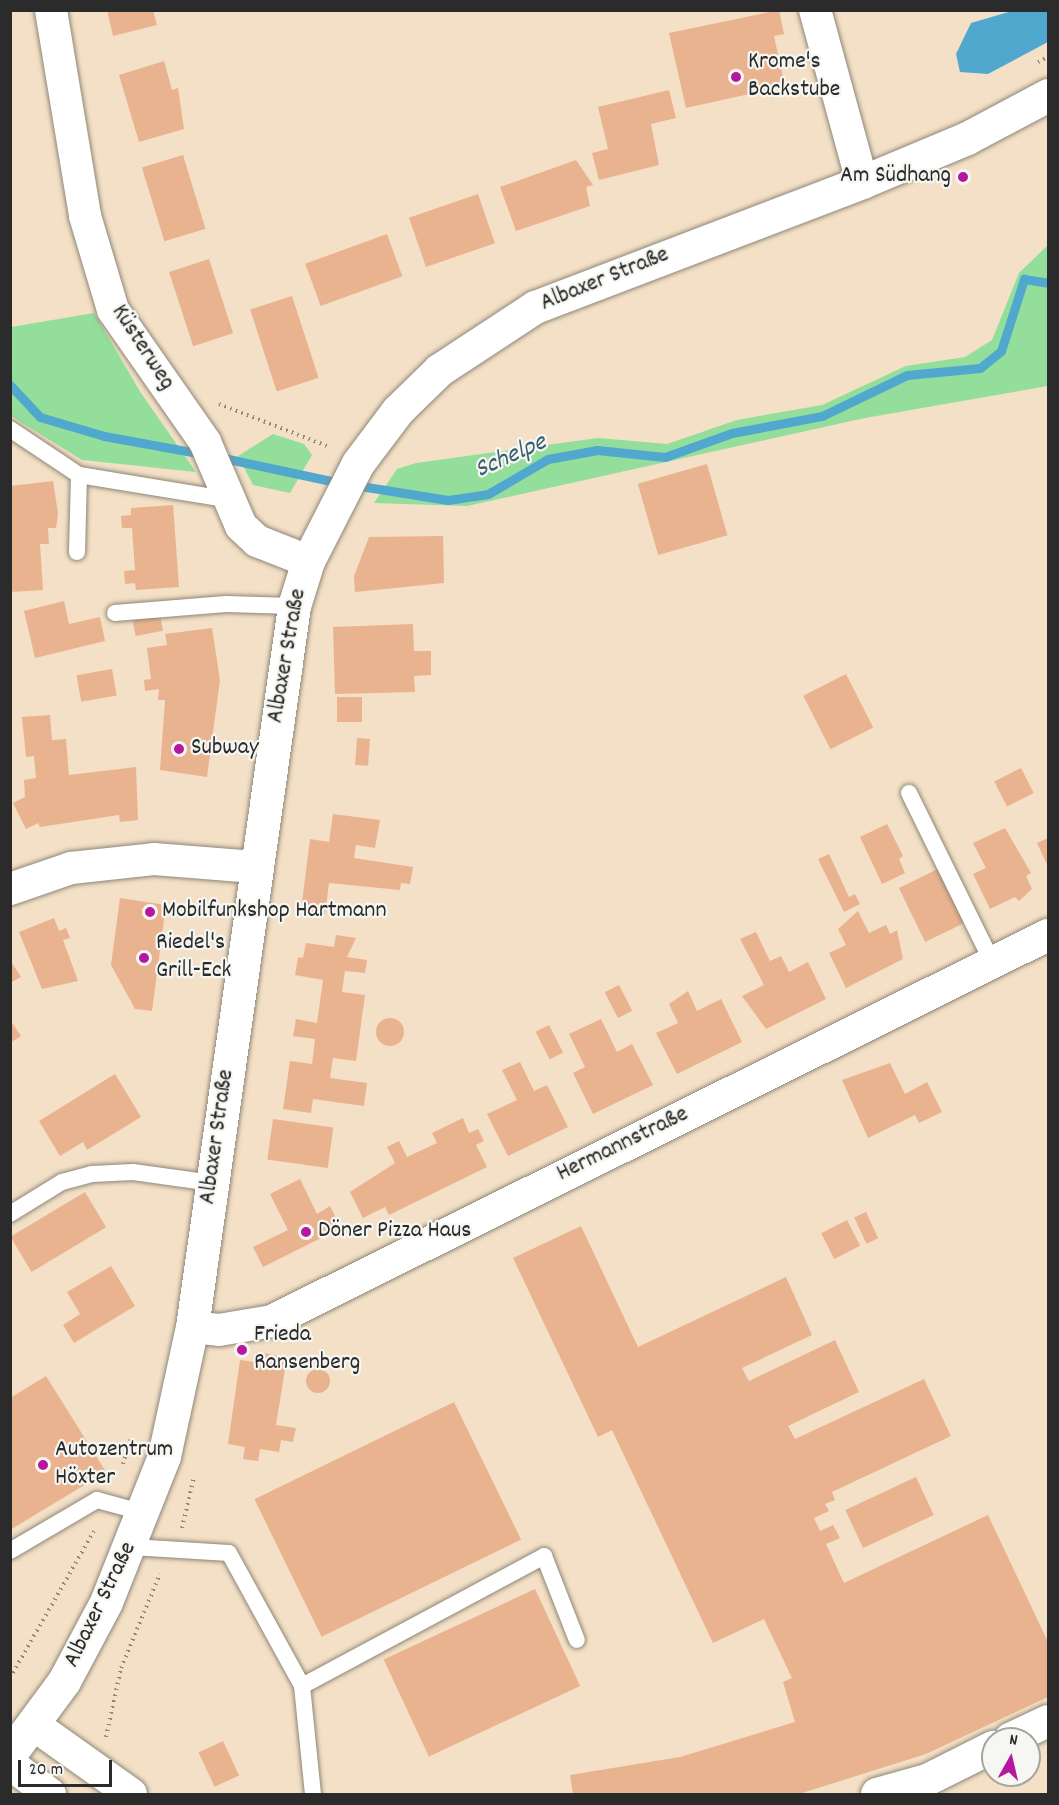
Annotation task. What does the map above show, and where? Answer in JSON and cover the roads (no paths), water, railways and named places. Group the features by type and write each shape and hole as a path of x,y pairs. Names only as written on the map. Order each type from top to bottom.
{"main road":[{"name":"Albaxer Straße","path":"10,1754 33,1725 82,1649 132,1546 164,1456 192,1327 255,867 294,606 308,561 335,499 345,456 398,410 439,369 535,307 862,182 967,138 1048,95"}],"street":[{"name":"Küsterweg","path":"51,10 96,264 113,310 205,442 229,492 241,526 257,542 308,561"},
{"path":"815,10 862,182"},
{"path":"10,889 71,868 154,859 255,867"},
{"name":"Hermannstraße","path":"192,1327 219,1330 272,1321 1048,935"},
{"path":"33,1725 131,1794"},
{"path":"877,1794 927,1780 981,1753"},
{"path":"10,1764 50,1794"}],"lane":[{"path":"10,429 79,475 229,492"},
{"path":"77,552 79,475"},
{"path":"115,613 226,604 294,606"},
{"path":"909,793 992,962"},
{"path":"10,1214 62,1182 92,1174 133,1172 212,1183"},
{"path":"10,1551 97,1500 111,1500 145,1513"},
{"path":"132,1546 229,1553 302,1686 313,1794"},
{"path":"302,1686 543,1556 577,1640"}],"water":[{"path":"1012,11 1048,11 1048,42 988,74 960,72 956,54 971,23"}],"waterway":[{"name":"Schelpe","path":"354,485 448,500 488,494 548,459 597,450 665,457 732,433 822,416 907,375 980,368 1001,351 1024,279 1048,283"},
{"name":"Schelpe","path":"10,385 40,417 104,436 203,454"},
{"name":"Schelpe","path":"219,457 340,483"}],"place":[{"name":"Krome's Backstube","path":"736,77"},
{"name":"Am Südhang","path":"963,177"},
{"name":"Subway","path":"179,749"},
{"name":"Mobilfunkshop Hartmann","path":"150,912"},
{"name":"Riedel's Grill-Eck","path":"144,958"},
{"name":"Döner Pizza Haus","path":"306,1232"},
{"name":"Frieda Ransenberg","path":"242,1350"},
{"name":"Autozentrum Höxter","path":"43,1465"}]}
